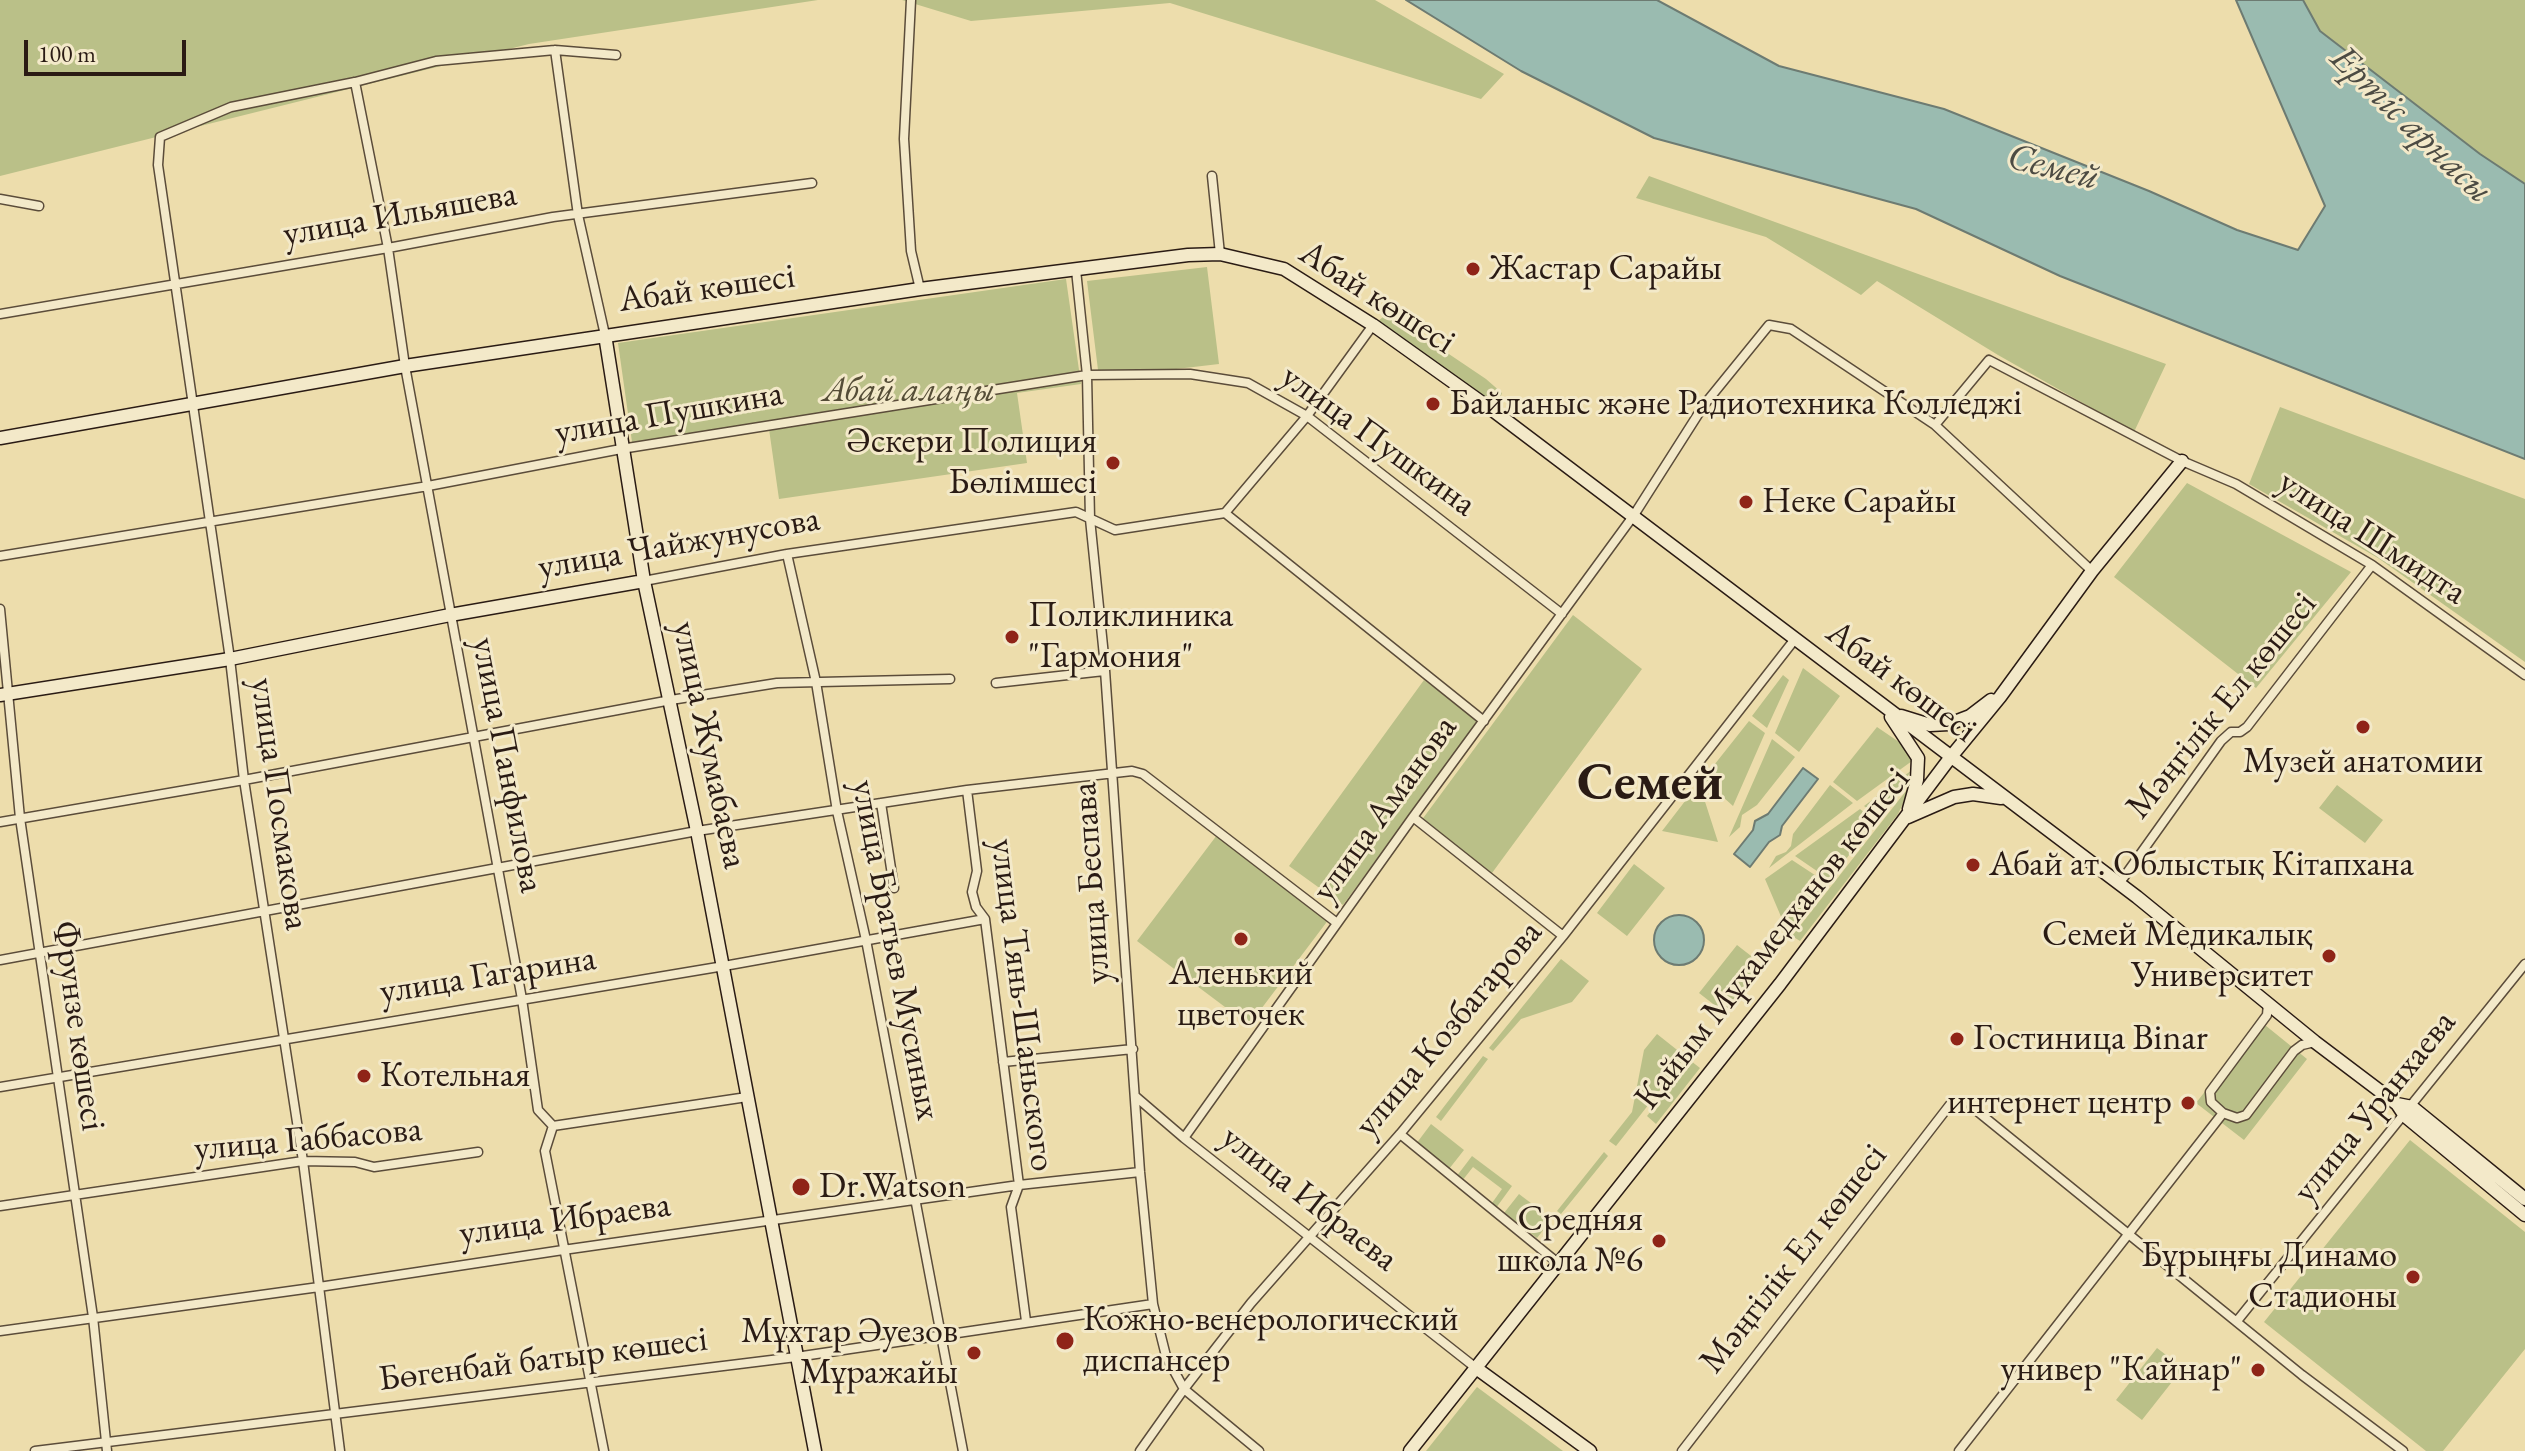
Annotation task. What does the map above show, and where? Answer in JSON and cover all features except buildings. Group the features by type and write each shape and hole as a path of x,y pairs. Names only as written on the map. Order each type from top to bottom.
{"main road":[{"name":"Абай көшесі","path":"0,438 405,366 920,289 1188,255 1220,254 1284,269 1373,325 1634,515 2119,884 2315,1042 2408,1111"},
{"name":"улица Жумабаева","path":"605,335 644,581 724,966 815,1451"},
{"name":"Қайым Мұхамедханов көшесі","path":"1410,1451 1780,984 1950,758 2000,697 2092,571 2182,461"},
{"name":"улица Чайжунусова","path":"4,694 230,659 450,615 644,581"},
{"path":"1887,710 1930,725 1949,724 1970,716 1992,699 2000,697"},
{"path":"1887,710 1918,758 1917,780 1906,817"},
{"path":"1906,817 1954,797 1973,794 2005,798"},
{"path":"2408,1111 2525,1199"},
{"path":"2408,1111 2525,1215"},
{"name":"улица Ибраева","path":"1476,1368 1590,1451"}],"street":[{"path":"911,0 904,139 911,251 920,289"},
{"path":"355,82 436,61 555,50 616,55"},
{"name":"улица Жумабаева","path":"555,50 578,215 605,335"},
{"name":"улица Посмакова","path":"340,1451 286,1038 244,780 230,659 158,165 160,137 231,107 355,82"},
{"name":"улица Панфилова","path":"355,82 388,248 405,366 522,999 538,1110 553,1126"},
{"path":"1212,176 1220,254"},
{"name":"улица Ильяшева","path":"0,314 553,217 812,183"},
{"path":"0,199 39,206"},
{"name":"улица Беспава","path":"1076,270 1087,375 1090,519 1153,1304 1166,1356 1184,1389 1259,1451"},
{"path":"1373,325 1307,416 1225,513 1484,721"},
{"name":"улица Аманова","path":"1184,1138 1634,515 1704,405 1769,325 1791,329 1935,425"},
{"name":"улица Шмидта","path":"1935,425 1989,360 2182,461 2236,484 2372,565 2525,675"},
{"name":"улица Пушкина","path":"0,556 428,486 621,449 1087,375 1190,374 1248,383 1307,416 1562,614"},
{"path":"1935,425 2092,571"},
{"name":"улица Чайжунусова","path":"644,581 787,554 1076,512 1115,530 1225,513"},
{"name":"улица Братьев Мусиных","path":"787,554 816,682 837,811 866,940 963,1451"},
{"name":"Мәңгілік Ел көшесі","path":"2119,884 2221,741 2231,732 2240,732 2247,727 2372,565"},
{"name":"Фрунзе көшесі","path":"0,609 4,694 93,1317 107,1446"},
{"name":"улица Козбагарова","path":"1140,1451 1184,1389 1307,1236 1400,1134 1563,936 1795,639"},
{"path":"996,683 1104,671"},
{"path":"0,822 777,683 950,679"},
{"path":"0,960 697,831 967,790 1111,772 1143,774 1337,923"},
{"name":"улица Тянь-Шаньского","path":"967,790 977,871 972,892 976,907 985,919 1019,1185 1011,1207 1026,1321"},
{"path":"881,803 894,888"},
{"path":"1413,817 1563,936"},
{"name":"улица Гагарина","path":"0,1087 724,966 985,919"},
{"name":"улица Уранхаева","path":"2237,1321 2525,964"},
{"path":"2268,1003 2267,1015 2210,1092 2211,1102 2223,1113 2237,1118 2246,1115 2294,1051 2315,1042"},
{"path":"1003,1062 1133,1049"},
{"name":"улица Ибраева","path":"1135,1096 1476,1368"},
{"path":"604,1451 545,1151 553,1126 747,1097"},
{"name":"Мәңгілік Ел көшесі","path":"1682,1451 1952,1102"},
{"path":"1972,1107 2302,1375 2403,1451"},
{"path":"1959,1451 2223,1113"},
{"path":"1400,1134 1558,1263"},
{"name":"улица Габбасова","path":"0,1206 303,1161 355,1162 374,1167 478,1152"},
{"name":"улица Ибраева","path":"0,1331 1019,1185 1140,1172"},
{"name":"Бөгенбай батыр көшесі","path":"35,1451 107,1446 796,1357 1153,1304"}],"green space":[{"path":"0,0 818,0 529,44 0,176"},
{"path":"902,0 1375,0 1504,74 1481,99 1170,3 971,21"},
{"path":"2303,0 2525,0 2525,184 2480,154 2320,31"},
{"path":"1649,176 2166,364 2134,432 1998,355 1877,281 1861,295 1766,237 1636,198"},
{"name":"Абай алаңы","path":"1207,267 1219,364 1099,378 1087,281"},
{"name":"Абай алаңы","path":"1066,279 1081,384 1017,393 1027,463 779,499 769,429 633,449 618,343"},
{"path":"1388,313 1502,393 1495,412 1373,325"},
{"path":"2280,407 2525,499 2525,662 2378,558 2249,484"},
{"path":"2187,483 2351,572 2256,688 2114,577"},
{"path":"1573,615 1642,669 1492,873 1421,821"},
{"path":"1803,668 1840,696 1799,752 1775,733"},
{"path":"1783,675 1789,680 1767,728 1752,716"},
{"path":"1424,680 1478,720 1343,905 1289,866"},
{"path":"1749,721 1765,733 1733,806 1703,779"},
{"path":"1877,727 1902,744 1912,761 1857,801 1833,782"},
{"path":"1772,739 1795,757 1757,805 1742,815 1740,827 1729,837"},
{"path":"1912,770 1878,817 1864,806"},
{"path":"1913,782 1898,814 1800,941 1792,936"},
{"path":"1699,783 1718,842 1662,831"},
{"path":"1830,785 1853,803 1769,868 1776,856 1791,846 1793,834"},
{"path":"2337,785 2383,820 2365,843 2319,808"},
{"path":"1860,809 1875,821 1830,880 1795,856"},
{"path":"1217,835 1329,919 1249,1025 1137,941"},
{"path":"1792,860 1827,883 1788,933 1765,879"},
{"path":"1634,864 1665,888 1627,936 1597,913"},
{"path":"1737,945 1764,966 1726,1014 1699,993"},
{"path":"1561,959 1589,981 1572,1002 1521,1019 1493,1051 1489,1048"},
{"path":"2260,1021 2307,1059 2244,1140 2196,1103"},
{"path":"1657,1034 1686,1057 1616,1146 1609,1141 1632,1112 1644,1050"},
{"path":"1483,1056 1488,1059 1441,1121 1436,1117"},
{"path":"1691,1061 1700,1068 1656,1124 1647,1116"},
{"path":"1431,1124 1464,1150 1449,1169 1416,1144"},
{"name":"Бұрыңғы Динамо Стадионы","path":"2410,1140 2525,1232 2525,1349 2443,1451 2426,1451 2264,1322"},
{"path":"1604,1152 1608,1156 1561,1214 1557,1211"},
{"path":"1472,1156 1512,1186 1496,1208 1492,1203 1502,1189 1473,1167 1462,1181 1456,1177"},
{"path":"1519,1194 1552,1219 1537,1238 1504,1213"},
{"path":"2157,1348 2183,1368 2142,1420 2116,1400"},
{"path":"1477,1387 1563,1451 1426,1451"}],"water":[{"name":"Ертіс арнасы","path":"1406,0 1657,0 1779,66 1944,109 2149,191 2237,230 2298,250 2325,206 2236,0 2303,0 2320,31 2480,154 2525,184 2525,459 2060,276 1916,209 1654,138 1521,71"},
{"path":"1803,768 1818,779 1782,826 1780,835 1769,842 1750,867 1734,854 1753,830 1755,821 1768,814"},
{"path":"1679,915 1696,923 1704,940 1696,957 1679,965 1662,957 1654,940 1662,923"}],"place":[{"name":"Жастар Сарайы","path":"1473,269"},
{"name":"Байланыс және Радиотехника Колледжі","path":"1433,404"},
{"name":"Әскери Полиция Бөлімшесі","path":"1113,463"},
{"name":"Неке Сарайы","path":"1746,502"},
{"name":"Поликлиника \"Гармония\"","path":"1012,637"},
{"name":"Музей анатомии","path":"2363,727"},
{"name":"Абай ат. Облыстық Кітапхана","path":"1973,865"},
{"name":"Аленький цветочек","path":"1241,939"},
{"name":"Семей Медикалық Университет","path":"2329,956"},
{"name":"Гостиница Binar","path":"1957,1039"},
{"name":"Котельная","path":"364,1076"},
{"name":"интернет центр","path":"2188,1103"},
{"name":"Dr.Watson","path":"801,1187"},
{"name":"Средняя школа №6","path":"1659,1241"},
{"name":"Бұрыңғы Динамо Стадионы","path":"2413,1277"},
{"name":"Кожно-венерологический диспансер","path":"1065,1341"},
{"name":"Мұхтар Әуезов Мұражайы","path":"974,1353"},
{"name":"универ \"Кайнар\"","path":"2258,1370"}],"district":[{"name":"Семей","path":"1650,785"}]}
